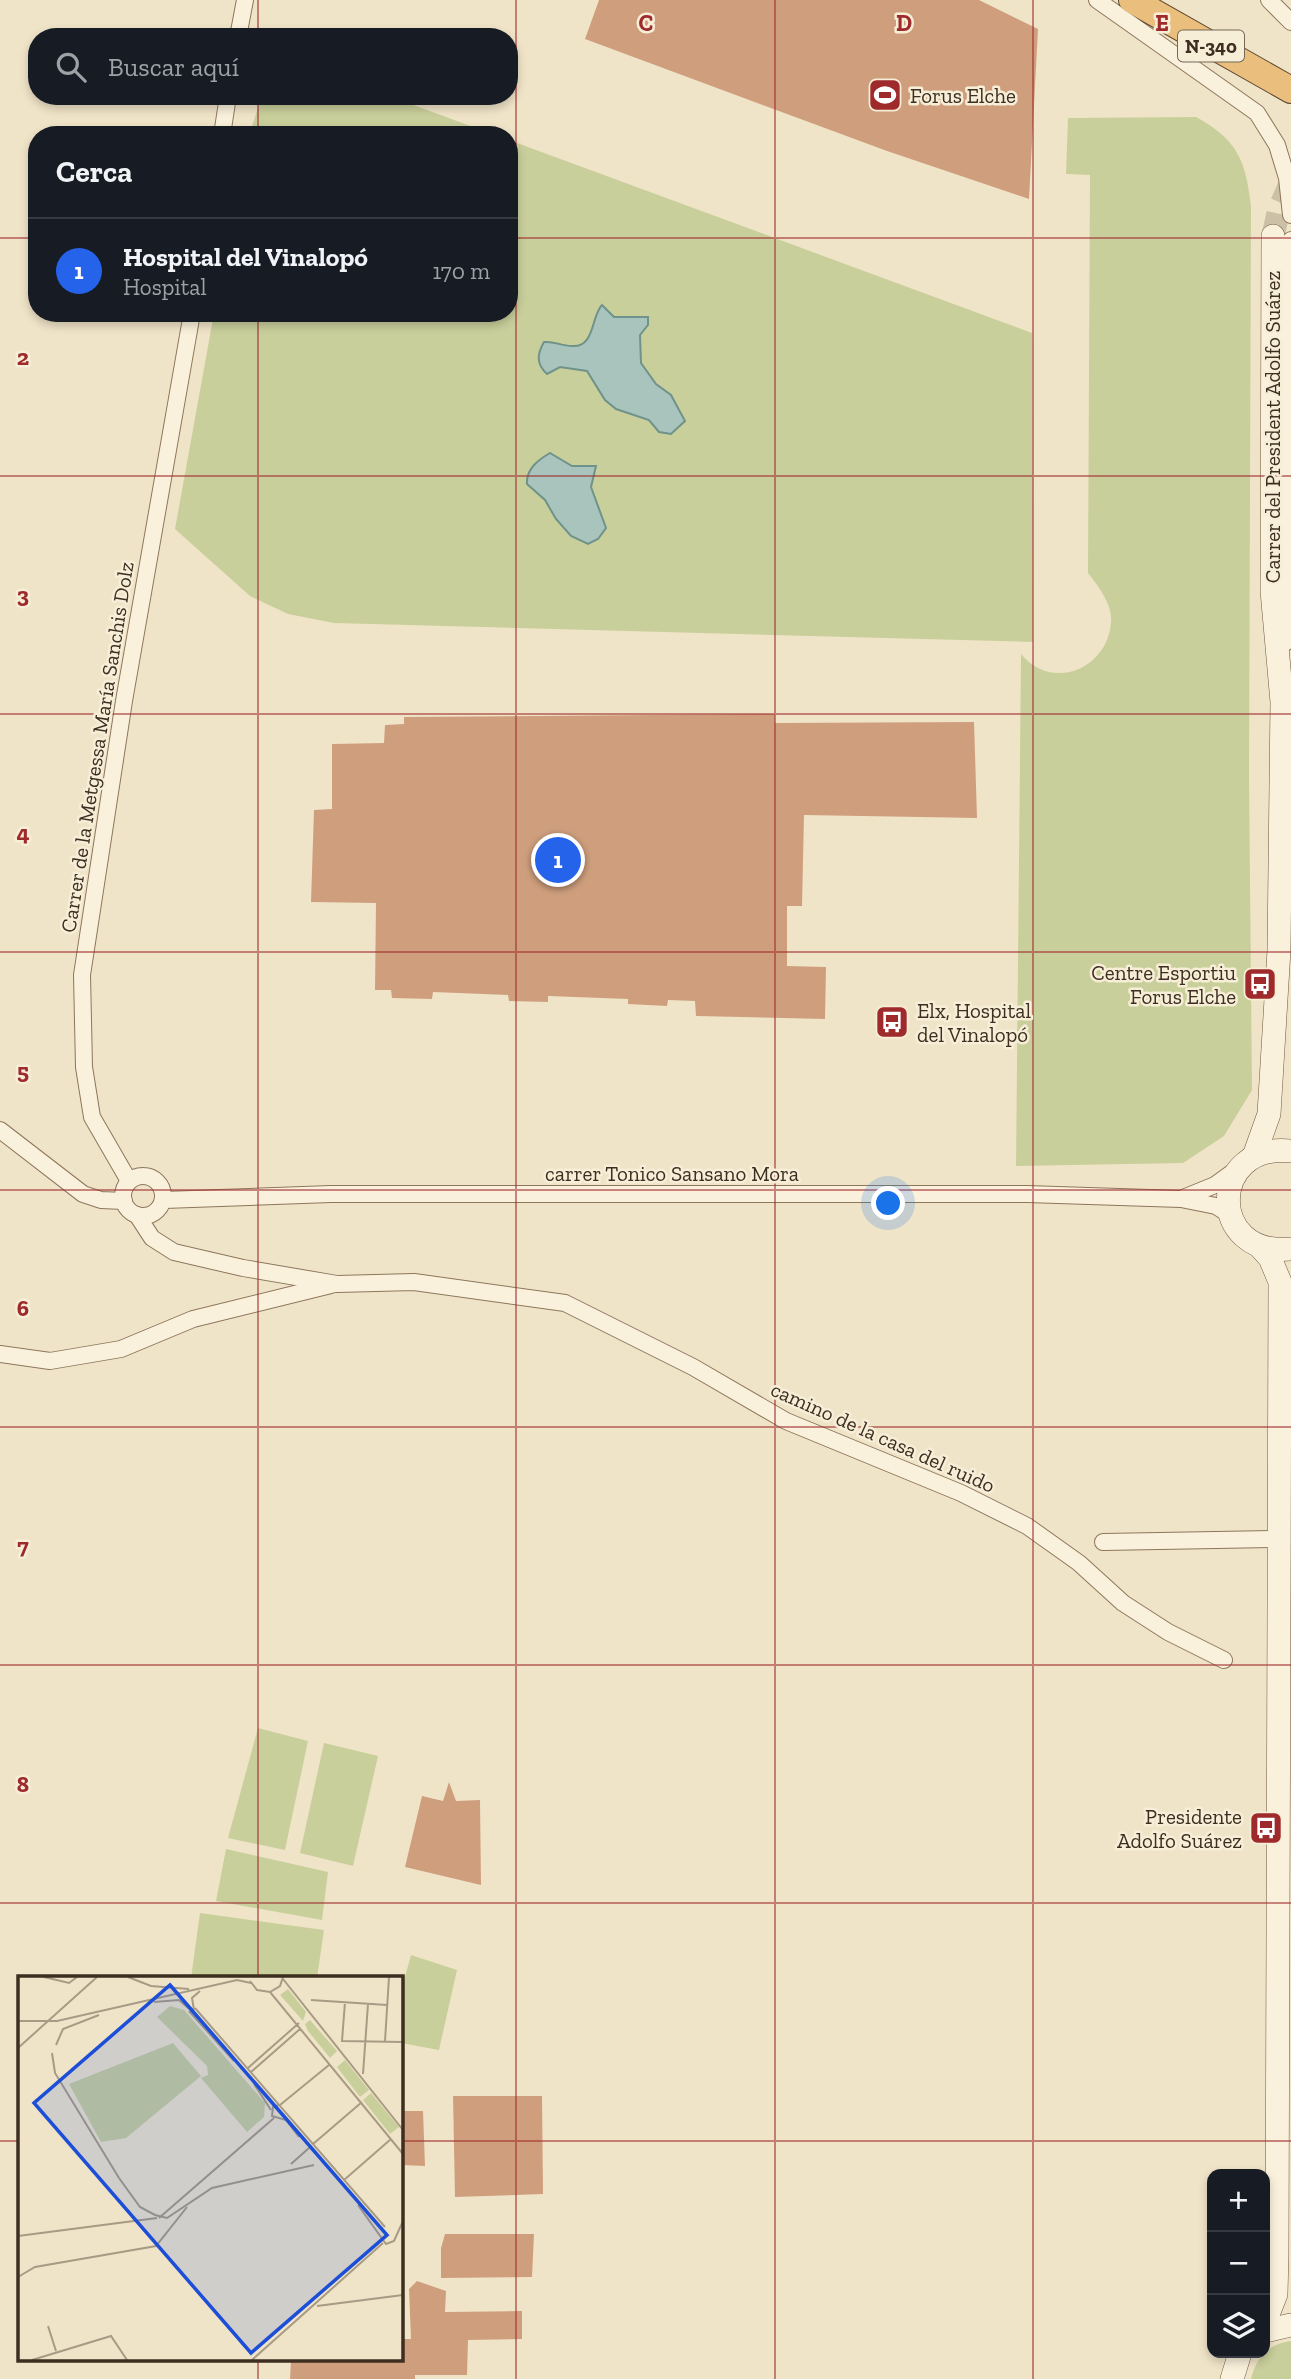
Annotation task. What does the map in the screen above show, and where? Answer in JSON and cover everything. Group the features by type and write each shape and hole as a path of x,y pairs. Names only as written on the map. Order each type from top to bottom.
{"highway":[{"name":"N-340","path":"1132,0 1291,90"}],"main road":[{"name":"Carrer del President Adolfo Suárez","path":"1230,1215 1228,1191 1247,1161 1269,1114 1279,950 1282,702 1272,592 1282,238"},
{"path":"1247,1161 1274,1149 1291,1151"},
{"path":"1230,1215 1243,1237 1261,1248 1270,1258 1280,1282 1277,2256 1276,2294 1270,2309"},
{"path":"1261,1248 1274,1251 1291,1249"},
{"path":"1270,2330 1291,2325"},
{"path":"1232,2379 1238,2358"}],"street":[{"path":"240,28 245,0"},
{"path":"1097,0 1257,113 1278,145 1287,178 1291,215"},
{"path":"1269,0 1291,22"},
{"path":"223,126 227,105"},
{"name":"Carrer de la Metgessa María Sanchis Dolz","path":"129,1181 92,1116 84,1067 82,975 118,738 190,322"},
{"path":"0,1130 83,1194 100,1200 124,1201"},
{"name":"carrer Tonico Sansano Mora","path":"1181,1199 1215,1185 1247,1161"},
{"path":"138,1215 153,1213 163,1200 163,1190 155,1179 142,1175 129,1181 123,1194 124,1201 127,1208 138,1215 152,1238 174,1252 337,1284"},
{"name":"carrer Tonico Sansano Mora","path":"163,1200 331,1194 1004,1193 1181,1199 1216,1206 1230,1215"},
{"name":"camino de la casa del ruido","path":"337,1284 414,1282 565,1303 693,1367 786,1421 895,1464 1027,1526 1079,1563 1124,1603 1168,1632 1224,1660"},
{"path":"0,1354 50,1361 121,1349 193,1319 337,1284"},
{"path":"1103,1542 1278,1539"}],"green space":[{"path":"259,105 413,105 471,126 252,126"},
{"path":"1196,117 1231,143 1242,164 1251,207 1249,776 1252,1090 1224,1136 1183,1163 1016,1166 1021,654 1048,672 1076,670 1089,663 1100,652 1108,638 1111,622 1107,602 1088,573 1090,175 1066,174 1068,118"},
{"path":"518,143 1032,333 1033,642 334,623 288,614 250,596 175,529 212,322 518,322"},
{"path":"258,1728 308,1741 285,1850 228,1838"},
{"path":"324,1743 378,1756 353,1866 300,1853"},
{"path":"226,1849 328,1872 322,1920 216,1901"},
{"path":"200,1913 324,1930 317,1976 191,1976"},
{"path":"411,1955 457,1970 439,2050 402,2043 402,1987"},
{"path":"1291,2341 1291,2379 1251,2379 1261,2358 1270,2358 1270,2349"}],"water":[{"path":"602,305 614,317 648,317 648,325 640,335 641,363 656,384 671,395 685,421 671,434 659,432 649,420 616,409 605,400 587,371 560,367 547,374 539,363 544,342 572,346 585,342"},
{"path":"550,453 572,466 596,466 591,487 606,528 598,539 588,544 571,536 556,519 545,500 527,484 531,469"}],"building":[{"name":"Forus Elche","path":"599,0 979,0 1038,29 1029,199 887,151 585,39"},
{"path":"775,714 775,723 974,722 977,818 804,815 802,906 787,906 787,966 826,967 825,1019 696,1016 695,1001 668,1000 667,1006 628,1004 628,999 548,996 548,1002 509,1001 508,995 433,992 432,999 392,998 391,990 375,990 376,903 311,902 314,810 332,809 332,744 384,743 385,725 404,724 404,717"},
{"path":"449,1782 456,1801 480,1800 481,1885 405,1867 422,1796 443,1801"},
{"path":"453,2096 542,2096 543,2194 455,2197"},
{"path":"402,2111 423,2111 425,2166 402,2165"},
{"path":"445,2234 534,2234 532,2277 441,2278 441,2248"},
{"path":"417,2281 446,2291 445,2312 522,2311 522,2339 468,2340 467,2375 415,2375 415,2379 290,2379 291,2362 402,2362 402,2339 411,2339 409,2289"}],"tunnel":[{"path":"1273,236 1279,209 1291,182"}],"place":[{"name":"Forus Elche","path":"885,95"},
{"name":"Hospital del Vinalopó","path":"558,860"},
{"name":"Centre Esportiu Forus Elche","path":"1260,984"},
{"name":"Elx, Hospital del Vinalopó","path":"892,1022"},
{"name":"Presidente Adolfo Suárez","path":"1266,1828"}]}
